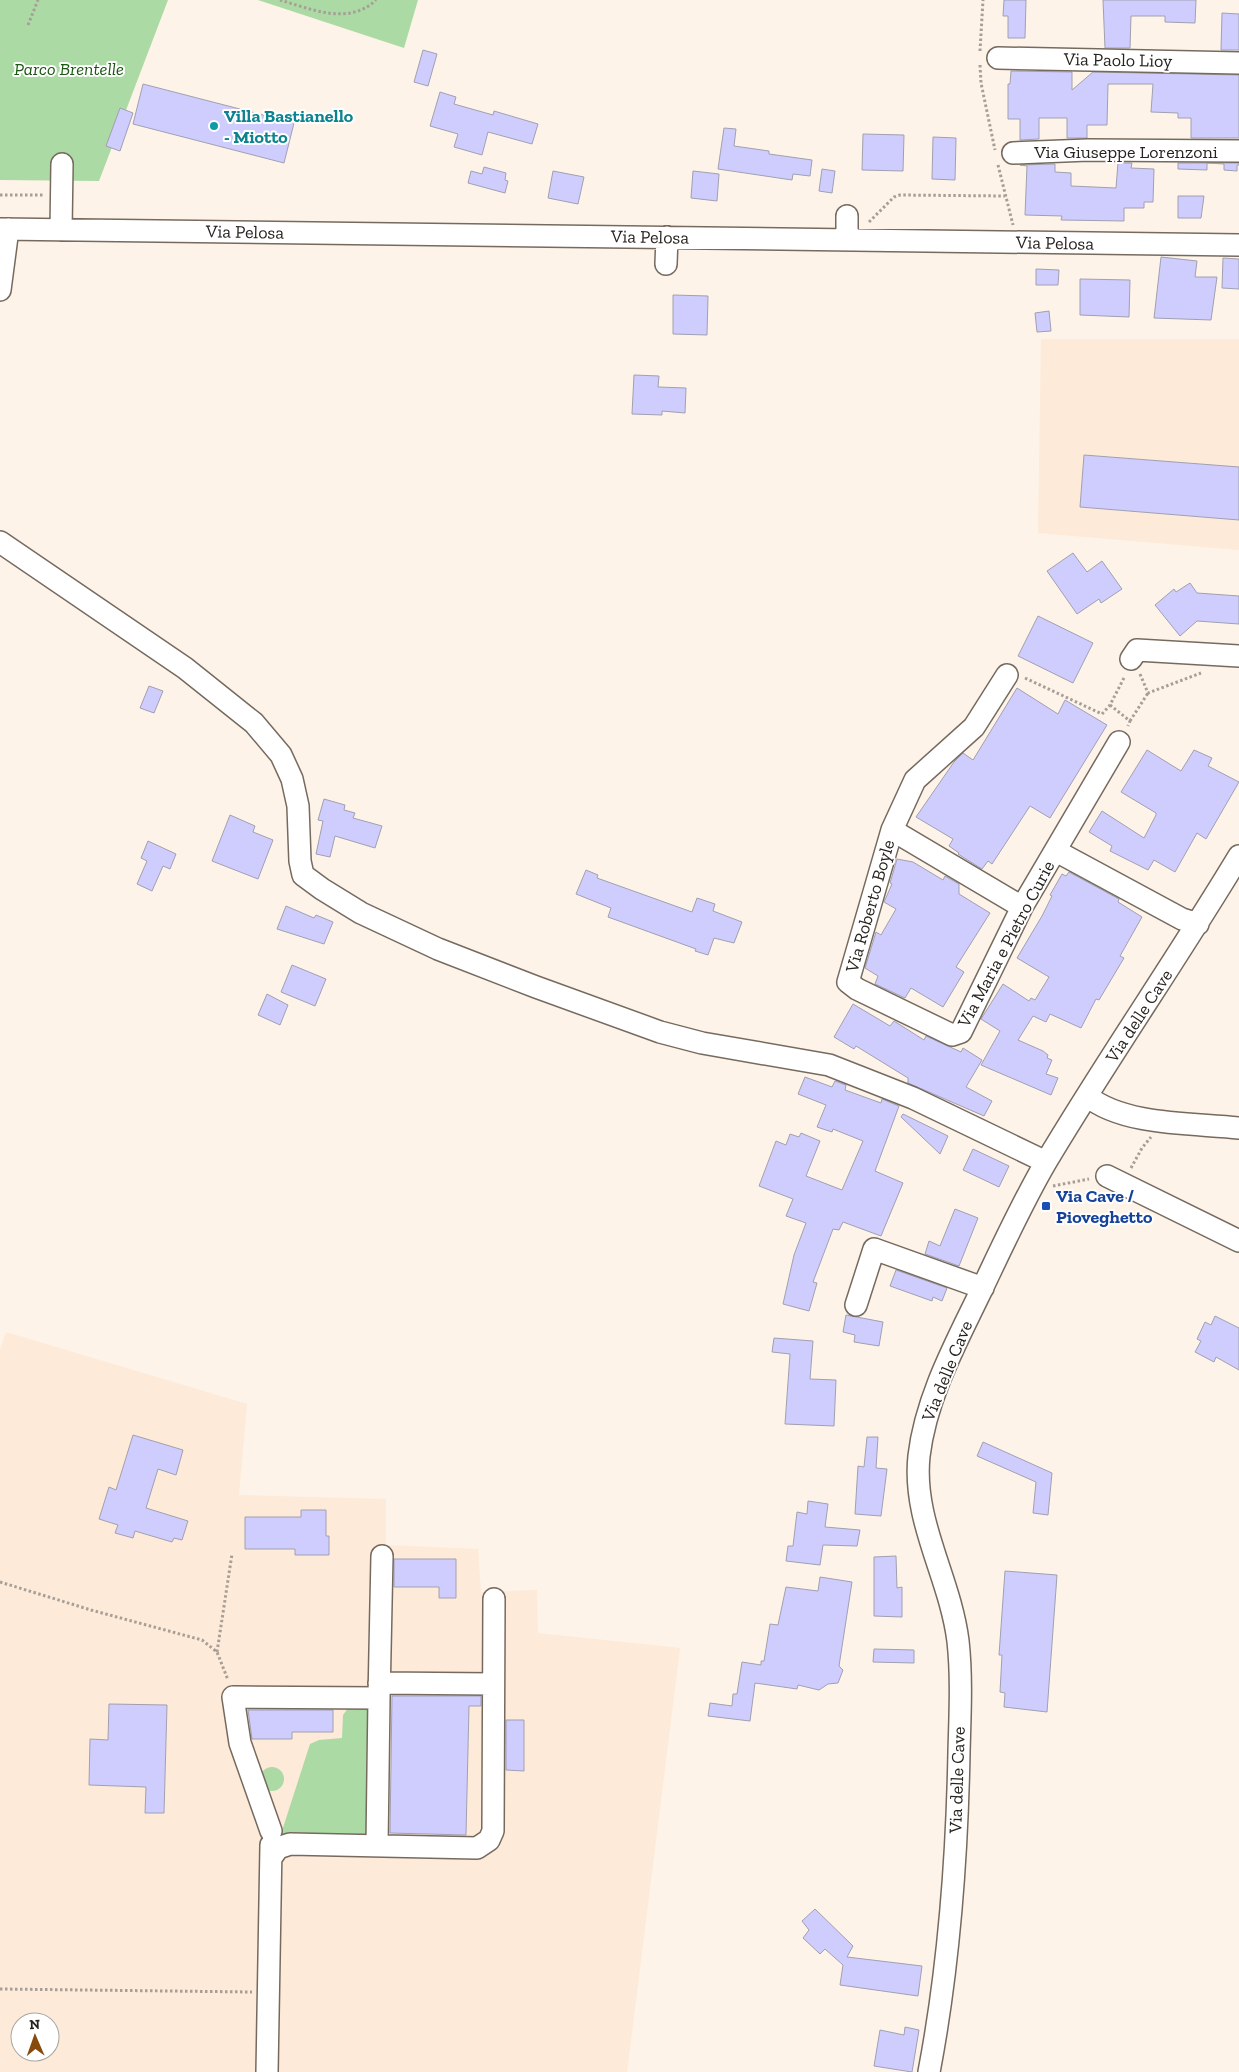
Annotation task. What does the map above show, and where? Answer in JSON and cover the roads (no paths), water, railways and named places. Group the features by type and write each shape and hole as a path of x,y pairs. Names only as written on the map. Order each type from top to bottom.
{"street":[{"name":"Via Paolo Lioy","path":"998,58 1239,63"},
{"name":"Via Giuseppe Lorenzoni","path":"1002,157 1088,150 1239,151"},
{"path":"61,230 62,164"},
{"path":"847,216 847,240"},
{"path":"0,290 4,229"},
{"name":"Via Pelosa","path":"4,229 663,234 847,240 1239,245"},
{"path":"663,234 666,264"},
{"path":"0,542 186,668 254,723 281,755 292,779 298,806 300,861 303,875 322,890 361,913 438,948 536,988 660,1032 702,1043 829,1065 913,1098 1046,1162"},
{"path":"1131,659 1138,650 1239,656"},
{"name":"Via Roberto Boyle","path":"848,982 892,830 915,780 974,728 1007,675"},
{"name":"Via Maria e Pietro Curie","path":"848,982 857,990 952,1035 961,1032 1022,907 1056,852 1118,742"},
{"name":"Via Roberto Boyle","path":"892,830 1022,907"},
{"name":"Via Maria e Pietro Curie","path":"1056,852 1182,919 1198,924"},
{"name":"Via delle Cave","path":"929,2072 943,1989 954,1864 958,1806 960,1688 958,1639 946,1588 922,1514 918,1483 919,1456 932,1398 956,1342 1030,1190 1239,856"},
{"path":"1088,1096 1097,1104 1122,1114 1239,1128"},
{"path":"1115,1180 1239,1241"},
{"path":"856,1306 874,1249 983,1288"},
{"path":"378,1846 382,1556"},
{"path":"270,1858 278,1848 290,1844 477,1848 489,1840 493,1831 494,1599"},
{"path":"271,1831 240,1743 232,1697 493,1684"},
{"path":"267,2072 272,1796"}],"place":[{"name":"Villa Bastianello - Miotto","path":"214,126"},
{"name":"Via Cave / Pioveghetto","path":"1046,1206"}],"park label":[{"name":"Parco Brentelle","path":"69,69"}]}
